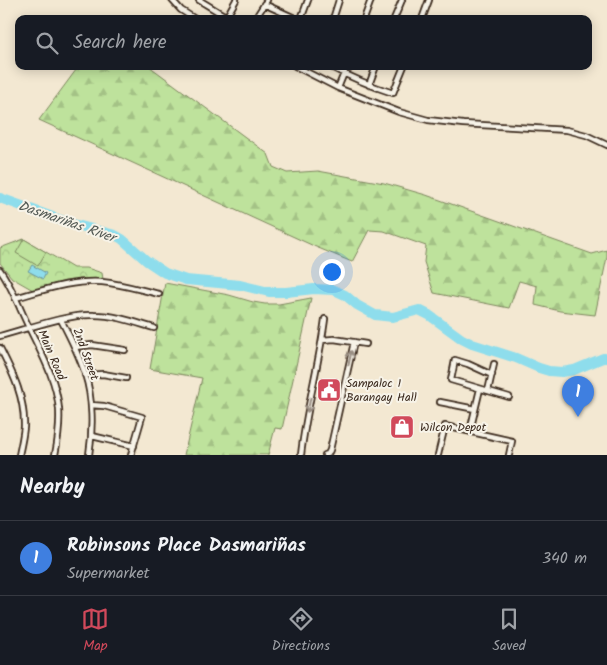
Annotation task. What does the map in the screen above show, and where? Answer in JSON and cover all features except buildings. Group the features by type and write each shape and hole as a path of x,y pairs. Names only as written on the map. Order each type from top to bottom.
{"street":[{"path":"172,0 189,15"},
{"path":"199,0 206,2 226,15"},
{"path":"228,15 236,0"},
{"path":"301,15 308,0"},
{"path":"334,15 340,0"},
{"path":"365,15 371,0"},
{"path":"396,15 402,0"},
{"path":"423,15 429,0"},
{"path":"258,15 265,2 291,15"},
{"path":"303,70 338,88 400,112 435,122 568,130 586,135 607,145"},
{"path":"336,70 369,85 393,93 402,70"},
{"path":"338,88 346,70"},
{"path":"369,85 375,70"},
{"name":"Main Road","path":"0,270 50,370 59,409 55,455"},
{"path":"15,298 58,286 84,282 103,282 159,294"},
{"path":"0,336 83,315 126,319 154,328"},
{"path":"301,455 304,427 325,319"},
{"name":"2nd Street","path":"62,320 75,347 85,375 91,405 92,436 89,455"},
{"path":"322,340 334,339 366,344"},
{"path":"325,455 330,450 354,342"},
{"path":"75,347 92,345 125,350"},
{"path":"0,348 19,388 24,409 24,429 19,455"},
{"path":"492,375 455,360 451,380 509,397"},
{"path":"488,391 494,364"},
{"path":"85,375 103,374 126,378"},
{"path":"470,431 480,389"},
{"path":"440,402 475,409"},
{"path":"91,405 104,406 142,416 132,455"},
{"path":"438,455 445,426 512,441 509,455"},
{"path":"92,436 134,446"}],"green space":[{"path":"76,70 154,70 268,154 273,167 287,173 318,171 384,183 426,195 592,254 607,250 595,315 560,311 535,305 537,286 519,281 509,308 434,293 424,262 426,246 384,231 369,230 352,262 39,120"},
{"path":"24,239 73,268 87,268 102,273 103,279 65,281 33,290 12,278 0,263 0,248"},
{"path":"24,239 46,252 38,266 16,253"},
{"path":"165,283 265,304 279,304 311,298 282,429 275,428 268,455 184,455 202,378 150,369"}],"water":[{"path":"32,265 46,273 43,279 28,271"}],"waterway":[{"name":"Dasmariñas River","path":"0,198 69,223 115,235 165,273 186,280 240,285 269,292 314,289 334,290 375,315 393,317 419,310 472,344 549,371 562,372 574,370 607,358"}],"place":[{"name":"Sampaloc 1 Barangay Hall","path":"329,390"},
{"name":"Robinsons Place Dasmariñas","path":"578,417"},
{"name":"Wilcon Depot","path":"402,427"}]}
